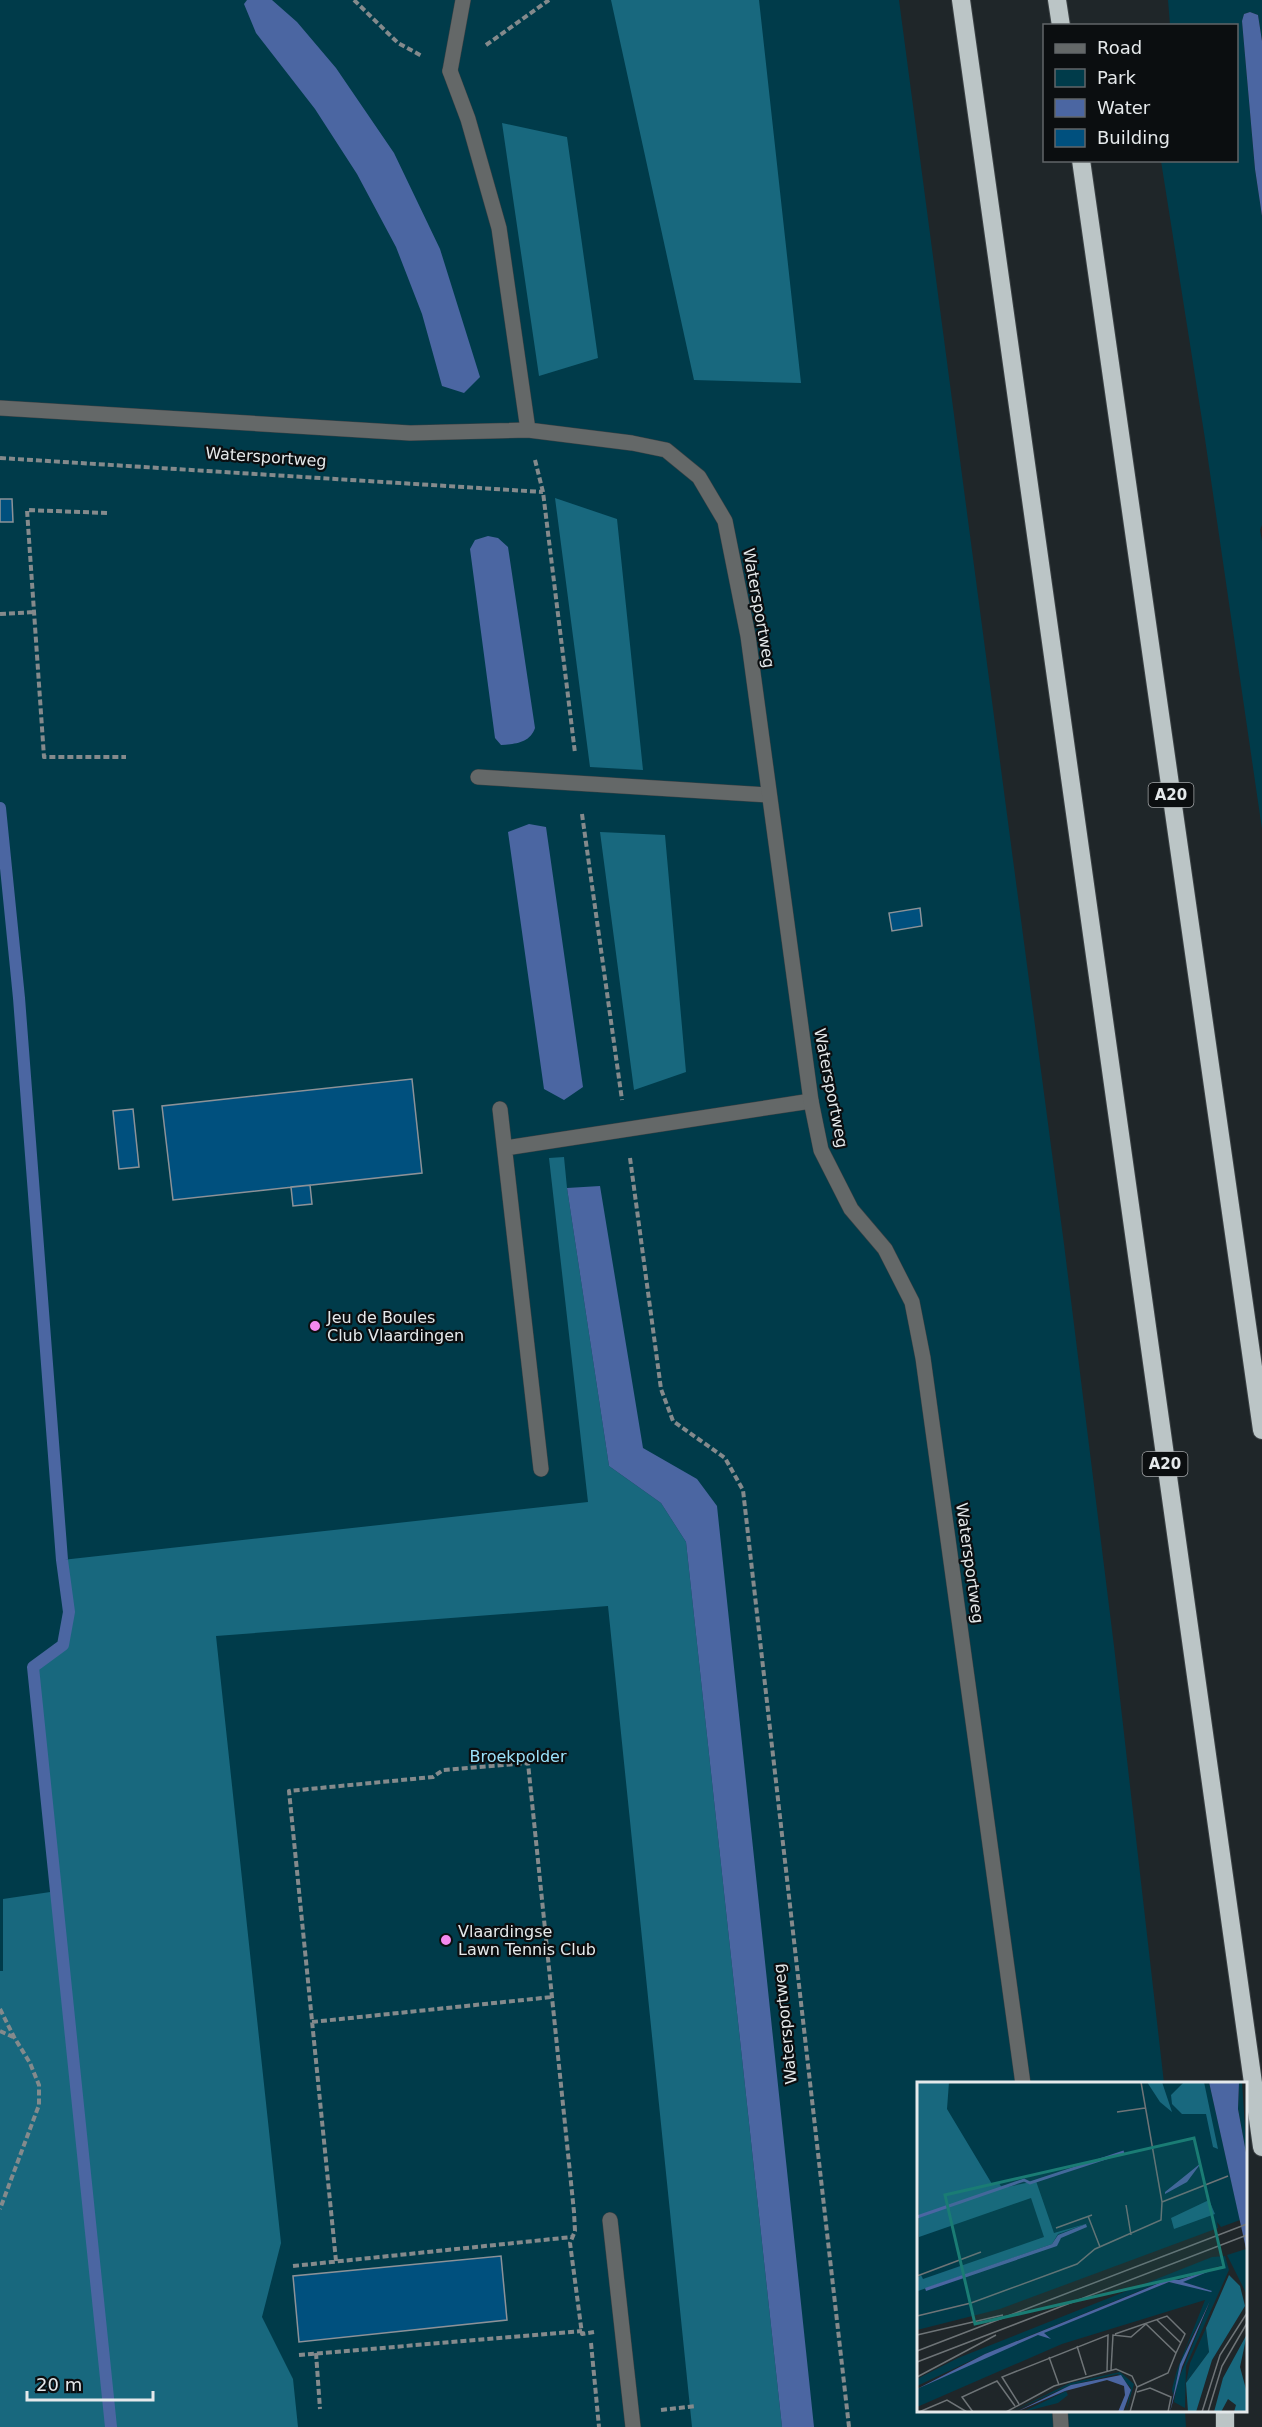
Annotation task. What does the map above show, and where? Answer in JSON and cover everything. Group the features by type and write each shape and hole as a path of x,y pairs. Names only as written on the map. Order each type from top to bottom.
{"highway":[{"name":"A20","path":"961,0 1262,2146"},
{"path":"1058,0 1061,24"},
{"name":"A20","path":"1081,162 1262,1430"},
{"name":"A20","path":"1247,2082 1249,2060"}],"street":[{"path":"463,0 450,71 468,119 499,228 528,430"},
{"name":"Watersportweg","path":"0,408 410,433 528,430 632,443 666,450 699,477 725,521 748,636 811,1101 821,1150 851,1209 885,1249 912,1302 923,1358 1023,2082"},
{"path":"478,777 768,795"},
{"path":"505,1148 811,1101"},
{"path":"500,1109 541,1469"},
{"path":"610,2220 632,2420"},
{"path":"1060,2412 1061,2427"}],"path":[{"path":"354,0 398,43 450,71 549,0"},
{"name":"Watersportweg","path":"0,458 543,492 575,754"},
{"path":"107,513 27,510 44,757 126,757"},
{"path":"0,614 34,612"},
{"path":"581,804 623,1111"},
{"name":"Watersportweg","path":"628,1150 661,1389 673,1421 725,1458 743,1490 849,2427"},
{"path":"336,2261 289,1791 433,1777 443,1770 528,1763 574,2212 575,2231 570,2243 582,2334 622,2330"},
{"path":"312,2022 552,1997"},
{"path":"0,2009 30,2063 39,2085 39,2105 0,2209"},
{"path":"0,2031 14,2037"},
{"path":"293,2266 572,2237"},
{"path":"299,2355 582,2331"},
{"path":"590,2333 599,2427"},
{"path":"316,2353 320,2409"},
{"path":"632,2420 696,2406"}],"green space":[{"name":"Broekpolder","path":"0,0 899,0 1064,1244 1114,1646 1164,2082 917,2082 917,2412 1185,2412 1186,2427 0,2427"},
{"path":"1168,0 1262,0 1262,41 1258,15 1250,12 1244,14 1242,21 1255,169 1262,216 1262,525 1260,530 1262,541 1262,829 1205,439 1161,162 1238,162 1238,24 1170,24"}],"shaded area":[{"path":"611,0 759,0 801,383 694,380"},
{"path":"502,123 567,137 598,358 539,376"},
{"path":"555,498 617,519 643,770 590,767"},
{"path":"600,832 665,835 686,1072 634,1090"},
{"path":"564,1157 609,1466 661,1503 686,1542 782,2427 692,2427 608,1606 216,1636 281,2243 262,2317 293,2379 298,2427 0,2427 0,1971 3,1971 3,1899 57,1891 33,1667 63,1645 69,1612 62,1560 588,1502 549,1158"}],"water":[{"path":"247,0 272,0 297,22 336,68 394,153 440,249 480,377 464,393 442,386 422,314 396,247 357,174 315,109 256,33 244,4"},
{"path":"1250,12 1258,15 1262,41 1262,216 1255,169 1242,21 1244,14"},
{"path":"488,536 498,538 508,547 535,728 526,740 501,745 495,738 470,549 475,540"},
{"path":"529,824 546,827 583,1087 564,1100 544,1089 508,832"},
{"path":"600,1186 643,1448 697,1479 717,1506 814,2427 782,2427 686,1542 661,1503 609,1466 567,1188"}],"building":[{"path":"0,499 12,499 13,522 0,522"},
{"path":"920,908 922,926 892,931 889,913"},
{"path":"412,1079 422,1173 173,1200 162,1106"},
{"path":"133,1109 139,1167 119,1169 113,1111"},
{"path":"310,1185 312,1204 293,1206 291,1187"},
{"path":"501,2256 507,2320 299,2342 293,2276"}],"waterway":[{"path":"0,808 19,998 62,1560 69,1612 63,1645 33,1667 111,2427"}],"place":[{"name":"Jeu de Boules Club Vlaardingen","path":"315,1326"},
{"name":"Vlaardingse Lawn Tennis Club","path":"446,1940"}]}
